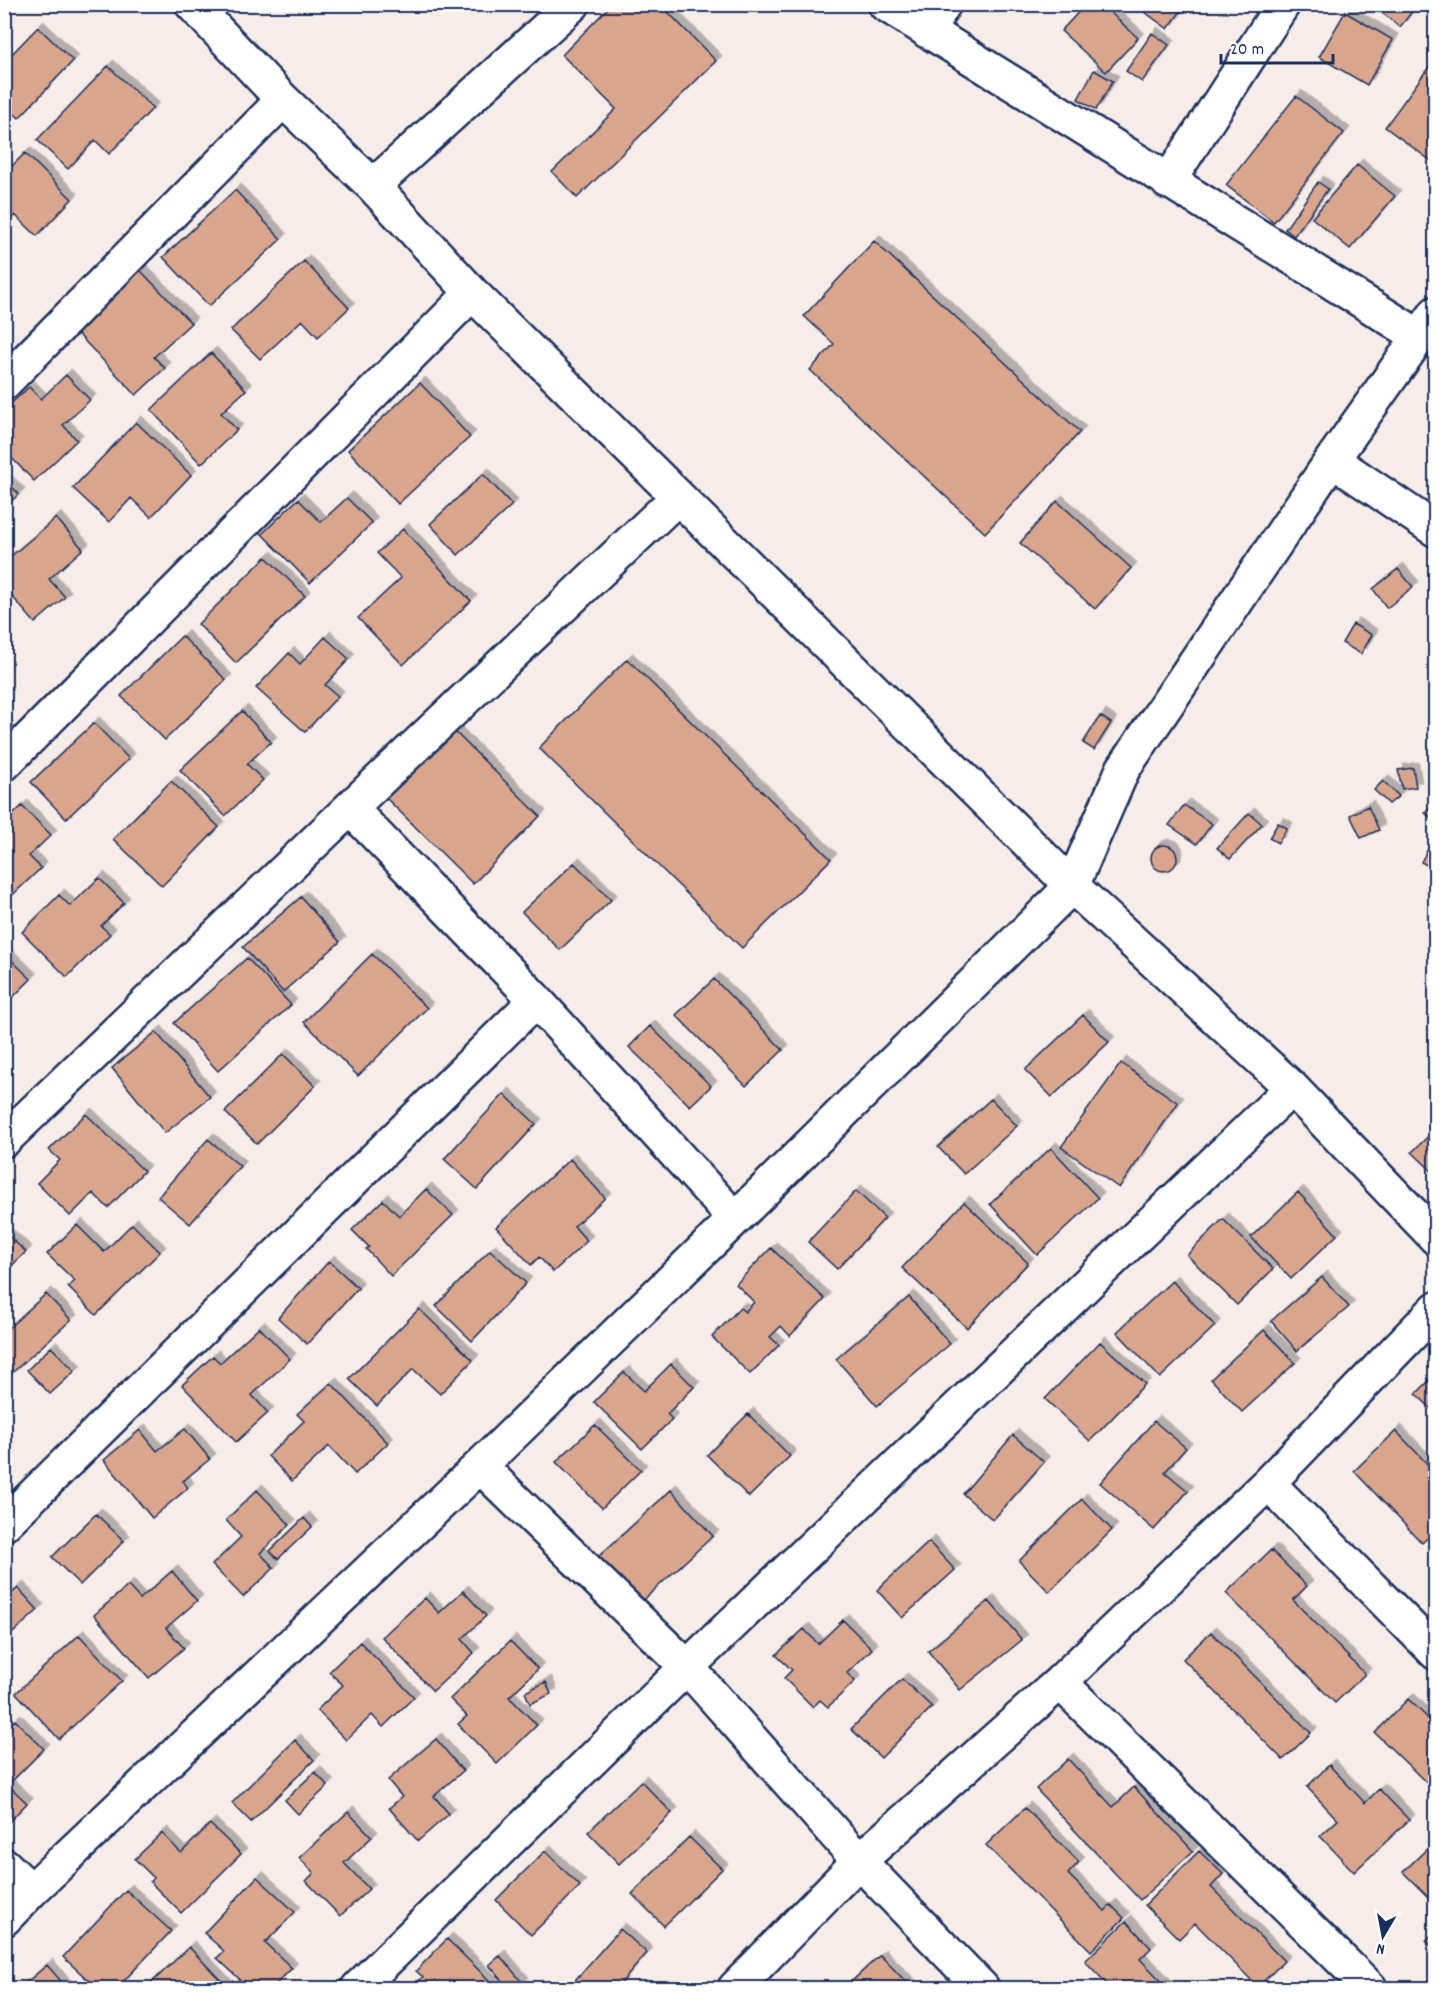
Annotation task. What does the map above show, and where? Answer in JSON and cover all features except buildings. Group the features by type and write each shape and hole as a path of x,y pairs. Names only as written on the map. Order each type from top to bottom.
{"street":[{"path":"192,4 283,100 373,186 471,293 1072,886 1292,1088 1436,1238"},
{"path":"373,186 573,4"},
{"path":"4,1919 480,1466 735,1219 1072,886 1123,769 1332,460 1427,325 1168,182 936,18 885,4"},
{"path":"1168,182 1283,4"},
{"path":"4,382 283,100"},
{"path":"4,764 471,293"},
{"path":"1332,460 1436,530"},
{"path":"4,1140 678,497"},
{"path":"350,808 536,1000 735,1219"},
{"path":"4,1524 536,1000"},
{"path":"358,1989 687,1667 1292,1088"},
{"path":"735,1989 859,1861 1060,1682 1268,1483 1436,1309"},
{"path":"480,1466 687,1667 859,1861 982,1989"},
{"path":"1268,1483 1436,1653"},
{"path":"1060,1682 1370,1989"},
{"path":"4,1865 31,1891"}]}
